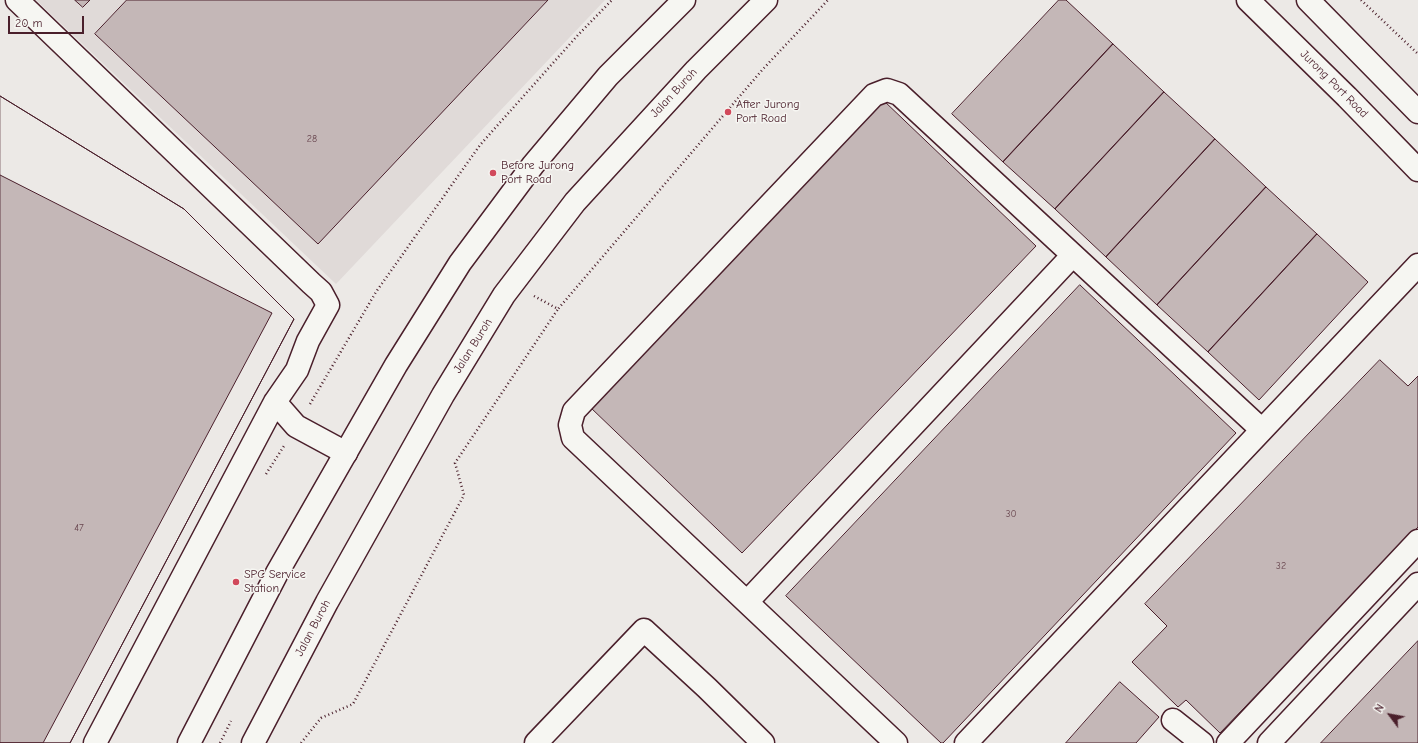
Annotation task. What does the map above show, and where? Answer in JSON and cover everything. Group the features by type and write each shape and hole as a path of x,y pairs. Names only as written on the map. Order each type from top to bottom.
{"main road":[{"path":"16,0 321,292 328,305 308,342 297,370 275,402 95,743"},
{"path":"189,743 277,573 396,365 460,263 533,165 608,76 684,0"},
{"name":"Jalan Buroh","path":"253,743 327,602 439,402 504,296 575,202 696,70 766,0"},
{"name":"Jurong Port Road","path":"1248,0 1347,97 1418,170"},
{"path":"1308,0 1418,112"},
{"path":"896,743 573,438 570,425 574,411 874,95 887,90 899,94 1262,430"},
{"path":"747,602 1073,255"},
{"path":"966,743 1418,265"},
{"path":"275,402 296,426 346,453"},
{"path":"1228,743 1418,541"},
{"path":"1269,743 1418,584"},
{"path":"536,743 644,630 707,688 763,743"},
{"path":"1173,720 1202,743"}],"path":[{"path":"263,479 376,292 480,145 578,35 612,0"},
{"path":"301,743 322,718 353,704 464,496 455,463 558,309 762,69 828,0"},
{"path":"1361,0 1418,54"},
{"path":"513,284 558,309"},
{"path":"220,743 231,721"}],"shaded area":[{"path":"36,0 605,0 336,284"}],"building":[{"path":"75,0 90,0 83,7"},
{"path":"127,0 548,0 318,244 95,34"},
{"path":"1059,0 1066,0 1113,44 1003,162 952,114"},
{"path":"1113,44 1164,92 1055,209 1003,162"},
{"path":"1164,92 1215,139 1106,257 1055,209"},
{"path":"0,96 184,209 294,319 70,743 0,743"},
{"path":"0,96 184,209 294,319 70,743 0,743"},
{"path":"883,100 1036,246 742,553 590,407"},
{"path":"1215,139 1266,187 1157,305 1106,257"},
{"path":"0,175 272,313 43,743 0,743"},
{"path":"1266,187 1317,234 1208,352 1157,305"},
{"path":"1317,234 1368,282 1259,400 1208,352"},
{"path":"1080,285 1236,433 943,743 941,743 786,596"},
{"path":"1380,360 1408,386 1418,376 1418,527 1220,733 1186,700 1178,707 1132,662 1167,626 1145,604"},
{"path":"1418,641 1418,743 1321,743"},
{"path":"1120,682 1159,717 1136,743 1066,743"}],"place":[{"name":"After Jurong Port Road","path":"728,112"},
{"name":"Before Jurong Port Road","path":"493,173"},
{"name":"SPC Service Station","path":"236,582"}]}
